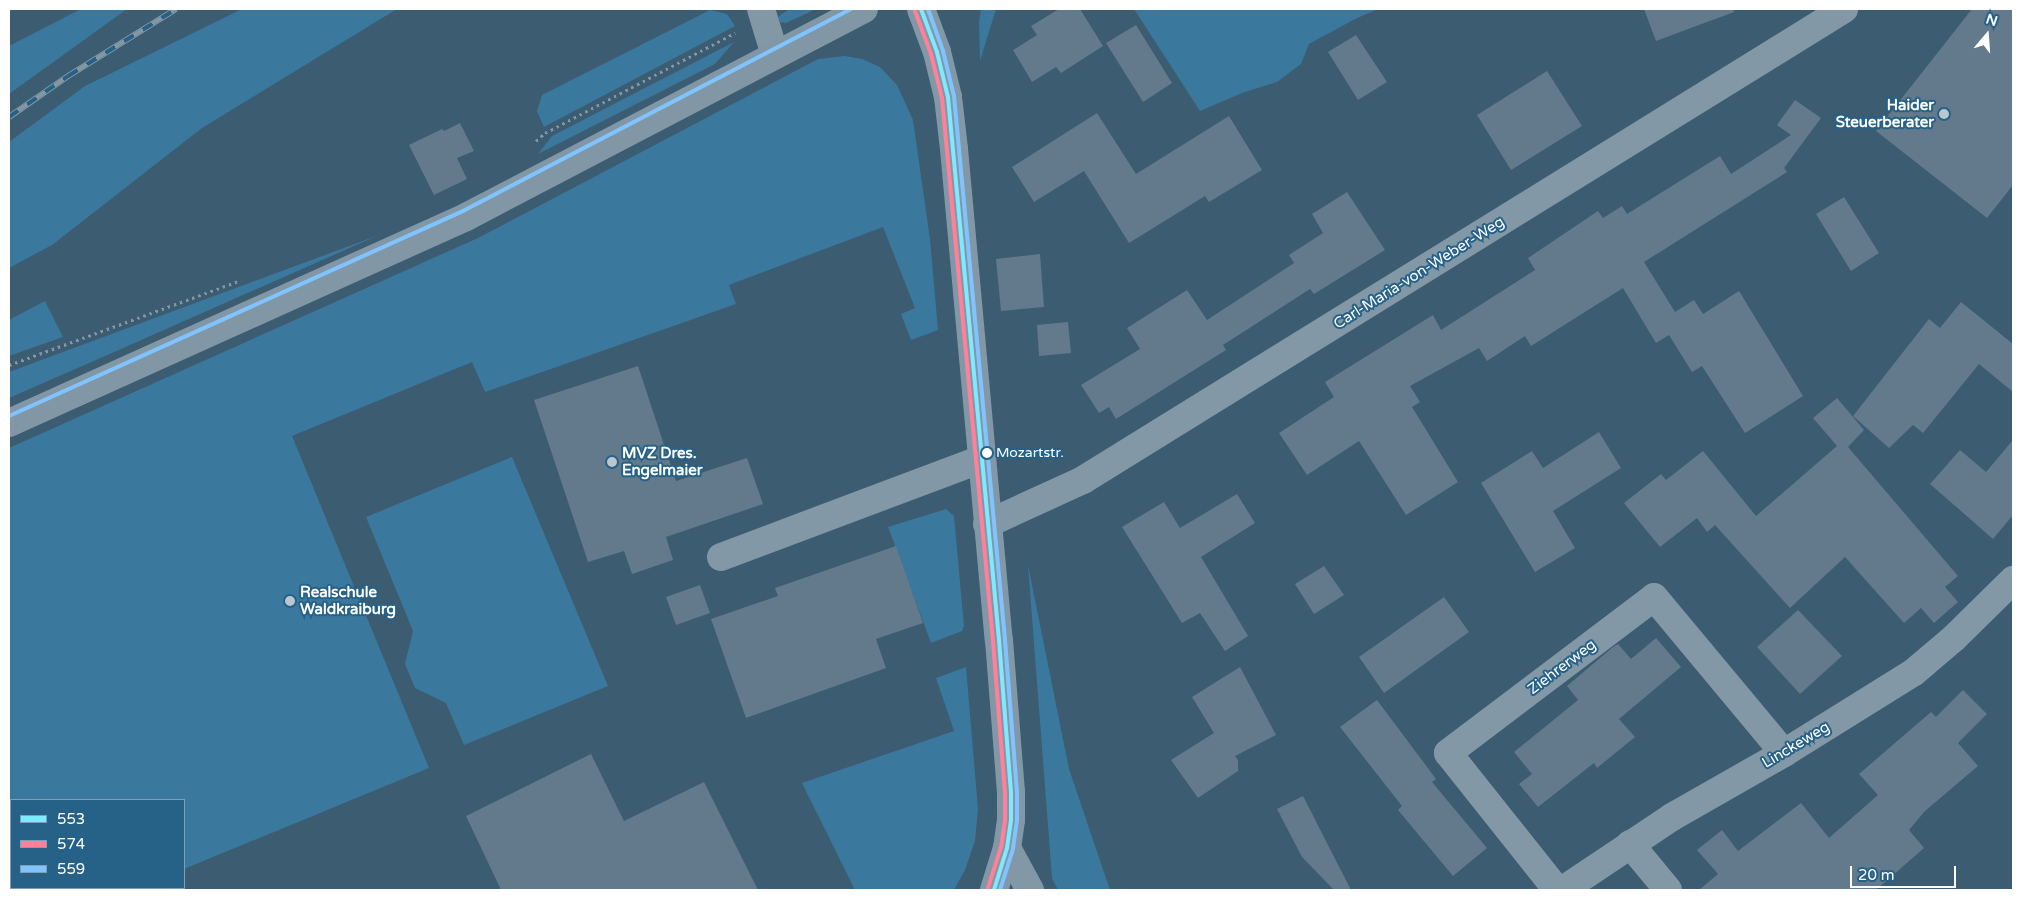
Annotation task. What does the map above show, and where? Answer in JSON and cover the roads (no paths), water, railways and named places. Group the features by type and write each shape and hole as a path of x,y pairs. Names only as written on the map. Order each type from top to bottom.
{"main road":[{"path":"9,423 466,217 864,9"}],"street":[{"path":"921,9 937,52 948,97 954,149 1011,792 1011,820 1007,848 994,890"},
{"name":"Carl-Maria-von-Weber-Weg","path":"987,524 1083,480 1844,9"},
{"path":"761,13 775,55"},
{"path":"721,558 982,459"},
{"name":"Linckeweg","path":"1563,890 1672,817 1784,753 1914,672 1954,638 2013,580"},
{"name":"Ziehrerweg","path":"1557,890 1448,753 1654,597 1784,753"},
{"path":"1630,844 1668,890"},
{"path":"1007,848 1030,890"}],"railway":[{"path":"9,117 68,76 176,9"}],"place":[{"name":"Haider Steuerberater","path":"1944,114"},
{"name":"Mozartstr.","path":"987,453"},
{"name":"MVZ Dres. Engelmaier","path":"612,462"},
{"name":"Realschule Waldkraiburg","path":"290,601"}]}
